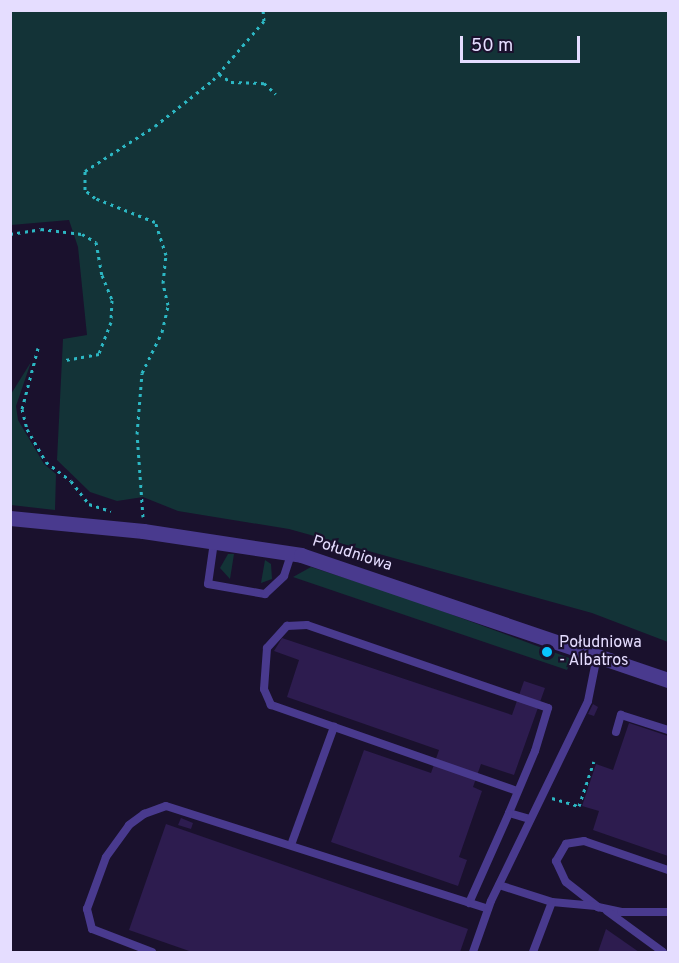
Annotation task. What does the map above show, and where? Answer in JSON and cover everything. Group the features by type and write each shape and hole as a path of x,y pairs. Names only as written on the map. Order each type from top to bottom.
{"street":[{"name":"Południowa","path":"10,518 140,525 214,542 291,554 669,680"}],"lane":[{"path":"214,542 208,584 265,594 284,576 291,554"},
{"path":"469,903 518,791 548,708 307,625 287,626 267,648 264,670 268,701 334,727 518,791"},
{"path":"473,952 488,909 588,701 597,656"},
{"path":"616,732 621,715 669,730"},
{"path":"291,844 334,727"},
{"path":"152,952 92,929 87,909 106,857 136,819 166,806 291,844 488,909"},
{"path":"508,813 530,819"},
{"path":"663,952 598,906 561,876 557,855 566,844 584,841 669,870"},
{"path":"499,885 552,902 598,906 621,912 669,912"},
{"path":"533,952 552,902"}],"path":[{"path":"140,525 137,434 142,373 162,332 166,314 163,282 166,255 155,222 95,198 85,190 85,171 155,126 219,74 264,21 263,10"},
{"path":"219,74 231,82 264,83 276,94"},
{"path":"10,234 42,229 82,234 96,242 112,300 111,322 99,354 66,360"},
{"path":"38,348 22,410 27,429 46,462 71,481 89,504 115,512"},
{"path":"547,797 579,806 594,761"}],"green space":[{"path":"11,10 668,11 668,642 592,613 289,529 178,511 143,497 117,501 90,492 57,460 63,339 87,335 78,247 69,220 11,225"},
{"path":"31,362 16,406 18,420 44,464 56,474 55,510 11,505 11,394"},
{"path":"228,554 234,554 230,579 220,568"},
{"path":"265,560 271,564 272,579 261,583"},
{"path":"311,567 407,598 572,659 567,670 293,577"}],"building":[{"path":"282,638 512,715 524,681 545,688 514,775 481,764 473,787 482,791 459,857 467,860 458,886 331,842 364,750 431,773 439,750 287,697 299,660 274,651"},
{"path":"593,704 598,707 594,716 588,714"},
{"path":"629,723 668,736 668,856 593,830 599,811 582,806 596,764 613,770"},
{"path":"181,818 193,823 191,829 178,825"},
{"path":"166,824 468,929 460,952 192,952 129,930"},
{"path":"606,929 639,952 598,952"}],"place":[{"name":"Południowa - Albatros","path":"547,652"}]}
